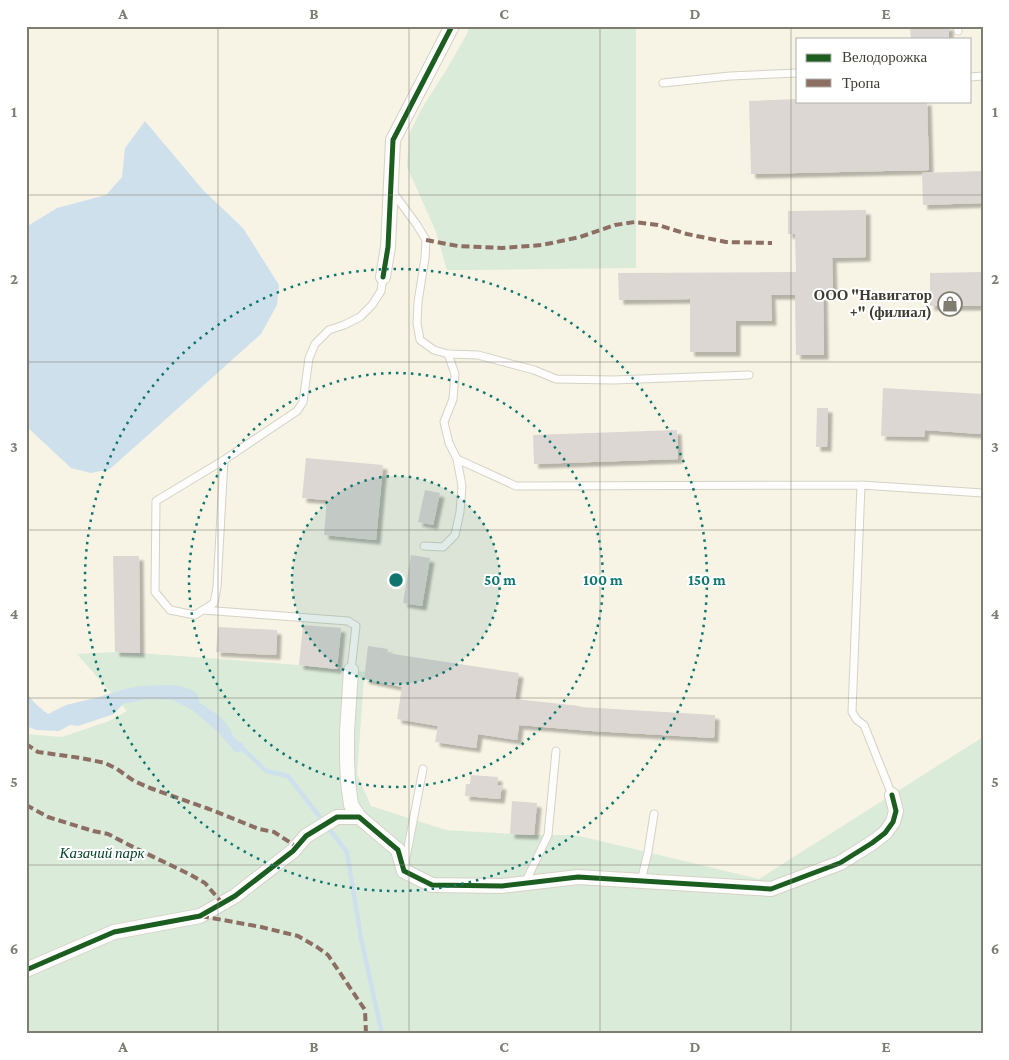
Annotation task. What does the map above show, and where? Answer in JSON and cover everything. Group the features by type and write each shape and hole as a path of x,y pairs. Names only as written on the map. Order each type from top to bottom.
{"street":[{"path":"383,277 388,247 393,140 452,26"},
{"path":"351,670 347,732 348,782 351,805 359,817 398,850 404,870 432,885 502,886 578,877 771,889 840,863 879,838 893,822 896,811 892,795"},
{"path":"26,970 114,932 200,916 235,896 293,851 306,836 337,817 359,817"}],"lane":[{"path":"663,83 730,76 796,73"},
{"path":"390,189 418,225 426,240 417,323 420,340 434,350 448,354 478,356 534,370 556,379 613,380 749,375"},
{"path":"224,460 217,587 214,604 195,614 170,610 154,592 156,501 224,460 297,411 303,402 309,358 315,344 329,330 360,317 381,291 383,277"},
{"path":"424,546 443,547 455,535 460,512 462,486 457,459 449,443 444,422 453,399 455,374 448,354"},
{"path":"457,459 516,486 861,485 983,493"},
{"path":"861,485 852,712 864,725 892,795"},
{"path":"203,610 348,621 356,626 351,670"},
{"path":"525,883 548,835 556,752"},
{"path":"404,870 423,769"},
{"path":"641,882 654,814"}],"green space":[{"path":"470,26 636,26 636,268 447,270 436,232 407,167 409,134"},
{"name":"Казачий парк","path":"115,652 299,665 365,672 357,774 371,806 446,830 534,835 572,835 759,879 983,737 983,1034 26,1034 26,734 62,737 109,721 127,711 77,654"}],"water":[{"path":"145,121 203,190 243,228 279,285 277,305 261,334 110,469 91,473 71,468 26,426 26,227 57,208 106,195 122,177 125,148"},
{"path":"171,685 184,687 196,692 200,703 222,719 234,737 243,744 244,750 236,753 218,732 192,710 173,700 147,699 123,704 114,714 78,726 70,725 59,731 36,730 26,726 26,691 33,701 48,714 66,705 128,688"}],"building":[{"path":"910,26 949,26 949,38 911,38"},
{"path":"796,99 796,102 927,102 929,170 751,174 749,101"},
{"path":"983,171 983,203 923,205 922,173"},
{"path":"866,210 866,257 832,258 833,290 823,290 824,355 796,355 795,295 771,295 772,321 736,321 736,352 690,352 690,299 619,300 618,273 796,272 795,234 788,234 788,211"},
{"path":"983,272 983,306 930,306 930,273"},
{"path":"883,388 983,394 983,420 980,434 925,430 924,437 881,436"},
{"path":"817,408 828,408 827,447 816,447"},
{"path":"677,430 678,459 534,464 533,435"},
{"path":"306,458 383,465 376,540 324,535 327,500 302,498"},
{"path":"425,490 440,493 433,525 418,522"},
{"path":"411,555 430,558 422,606 403,603"},
{"path":"113,556 139,556 140,653 115,652"},
{"path":"303,625 341,628 337,669 299,665"},
{"path":"218,627 277,630 276,655 216,652"},
{"path":"368,646 388,649 387,653 519,673 515,699 580,707 715,715 714,738 519,725 517,740 478,734 476,748 435,742 438,726 397,719 402,687 364,679"},
{"path":"471,775 498,777 497,785 502,785 500,799 465,796 466,784 470,784"},
{"path":"512,801 537,803 534,835 510,834"}],"waterway":[{"path":"241,747 266,771 288,776 347,852 361,938 382,1034"}],"marked path":[{"path":"426,240 458,246 502,248 542,245 580,237 615,225 635,222 658,225 687,234 726,242 772,243"},
{"path":"26,744 38,752 105,763 134,781 259,829 274,832 297,847"},
{"path":"26,805 48,817 108,834 189,874 205,883 222,903"},
{"path":"201,916 298,936 317,947 328,955 365,1010 366,1034"}],"cycle path":[{"path":"383,277 388,247 393,140 452,26"},
{"path":"26,970 114,932 200,916 235,896 293,851 306,836 337,817 359,817 398,850 404,871 432,885 502,886 578,877 771,889 840,863 885,833 893,822 896,811 892,795"}],"place":[{"name":"ООО \"Навигатор +\" (филиал)","path":"950,304"}]}
